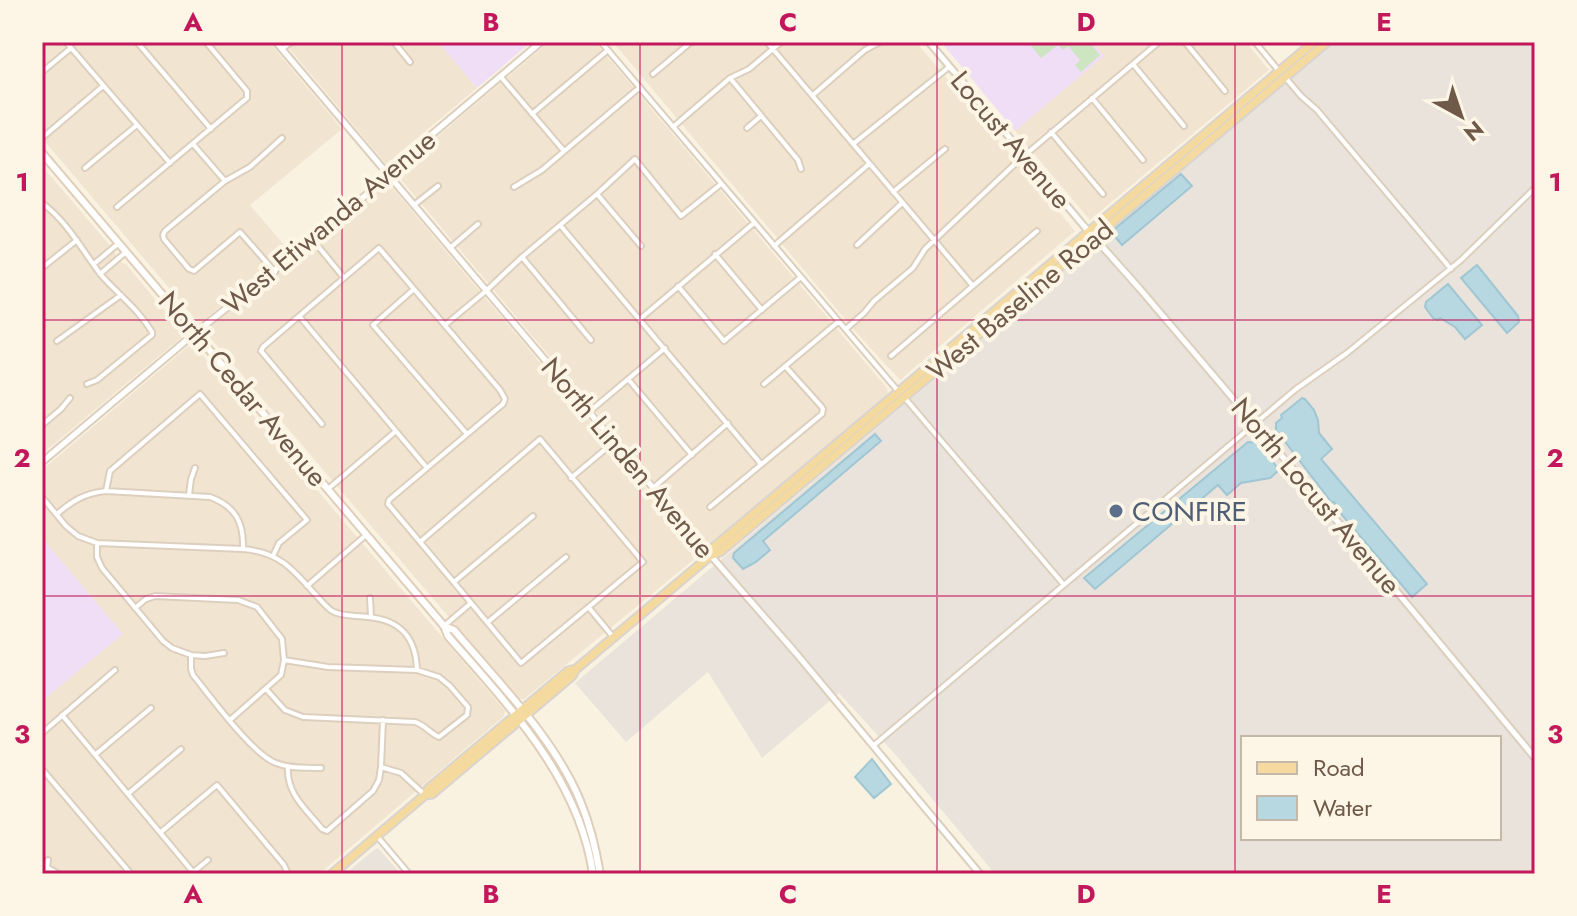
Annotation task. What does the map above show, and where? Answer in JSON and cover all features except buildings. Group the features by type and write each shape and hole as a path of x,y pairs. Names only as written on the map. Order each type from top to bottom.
{"main road":[{"path":"1282,74 1314,42"},
{"path":"1282,74 1327,42"},
{"name":"West Baseline Road","path":"332,874 425,795 432,794 520,715 572,676 576,669 710,556 713,548 1282,74"},
{"name":"North Cedar Avenue","path":"42,153 444,626 448,636 520,715"},
{"path":"520,715 569,798 586,843 593,874"},
{"path":"520,715 558,759 577,794 600,874"}],"street":[{"path":"66,42 170,163"},
{"path":"137,42 211,129"},
{"path":"117,207 249,95 206,42"},
{"name":"North Linden Avenue","path":"276,42 980,874"},
{"path":"282,49 291,42"},
{"path":"394,42 410,62"},
{"name":"West Etiwanda Avenue","path":"42,462 195,333 275,272 541,42"},
{"path":"601,42 1064,585"},
{"path":"767,42 973,286"},
{"path":"673,127 730,78 749,69 781,42"},
{"path":"812,95 868,48 880,42"},
{"name":"Locust Avenue","path":"929,42 1091,234"},
{"path":"845,330 913,268 925,249 1024,156 1159,42"},
{"path":"1185,42 1225,91"},
{"path":"1255,42 1317,110 1451,269"},
{"path":"653,74 686,43"},
{"path":"42,72 71,48"},
{"path":"532,114 608,50"},
{"path":"1133,64 1184,126"},
{"path":"853,144 949,67"},
{"path":"500,76 564,151"},
{"path":"730,78 798,160 801,169"},
{"path":"42,138 103,86"},
{"path":"514,187 542,170 640,87"},
{"path":"1092,98 1143,160"},
{"path":"747,128 761,116"},
{"path":"85,168 137,125"},
{"path":"1051,132 1103,194"},
{"path":"275,272 240,232 194,271 189,269 163,235 225,181 250,167 282,138"},
{"path":"193,144 225,181"},
{"path":"893,192 945,149"},
{"path":"445,325 635,159 681,216 721,183"},
{"path":"774,246 870,164"},
{"path":"414,205 438,186"},
{"path":"873,746 1296,389 1347,353 1451,269 1535,188"},
{"path":"597,194 641,246"},
{"path":"857,245 902,202"},
{"path":"42,203 77,240 100,274 139,313 152,332 97,380 87,384"},
{"path":"640,319 754,223"},
{"path":"450,248 478,224"},
{"path":"560,225 761,464"},
{"path":"891,356 1037,231"},
{"name":"North Locust Avenue","path":"1091,234 1397,590 1535,758"},
{"path":"42,268 77,240"},
{"path":"313,240 344,278"},
{"path":"95,263 119,243"},
{"path":"322,424 261,351 379,248 505,399 388,504 521,663 643,562 540,439 420,542"},
{"path":"100,274 127,251"},
{"path":"715,254 762,310"},
{"path":"522,257 591,340"},
{"path":"678,286 724,341 801,277"},
{"path":"414,289 373,325 467,434"},
{"path":"57,341 121,295"},
{"path":"299,316 427,468"},
{"path":"764,384 838,322"},
{"path":"589,412 665,348"},
{"path":"710,507 823,412 785,366"},
{"path":"628,379 692,455"},
{"path":"106,491 110,471 200,394 307,520 279,543 273,556"},
{"path":"42,425 70,398"},
{"path":"653,488 728,423"},
{"path":"328,489 396,431"},
{"path":"571,478 614,442"},
{"path":"189,495 195,468"},
{"path":"57,514 80,497 93,492 210,497 230,508 243,528 243,549"},
{"path":"42,497 66,526 78,536 97,543 243,549 273,556 288,565 333,612 389,621 400,627 416,655 417,670"},
{"path":"454,582 533,516"},
{"path":"307,586 367,535"},
{"path":"97,543 97,557 102,568 163,641 191,655 224,653"},
{"path":"488,622 566,557"},
{"path":"135,608 155,596 238,600 257,607 282,639 284,660 281,675 230,720"},
{"path":"370,598 371,617"},
{"path":"444,626 471,603"},
{"path":"589,608 614,638"},
{"path":"191,655 193,675 257,751 275,763 321,768"},
{"path":"266,689 285,710 303,717 415,722 425,725 439,737 469,711 439,677 417,670 328,667 284,660"},
{"path":"42,733 115,670"},
{"path":"96,754 151,708"},
{"path":"62,715 192,873 208,860"},
{"path":"288,766 290,789 322,829 327,831 373,791 379,780 383,719"},
{"path":"129,793 181,749"},
{"path":"381,767 401,773 425,795"},
{"path":"42,769 131,874"},
{"path":"161,832 217,785 284,865 288,874"},
{"path":"377,836 409,874"},
{"path":"48,860 47,871 59,874"}],"shaded area":[{"path":"42,42 269,42 342,129 250,205 290,252 202,321 197,321 42,138"},
{"path":"284,42 438,42 477,88 386,164"},
{"path":"438,42 531,42 477,88"},
{"path":"549,42 595,42 887,388 888,394 712,543 706,543 399,177 423,149"},
{"path":"613,42 916,42 1075,231 900,380 854,330"},
{"path":"941,42 1092,42 1104,56 1015,131"},
{"path":"1092,42 1246,42 1269,70 1090,220 1015,131 1103,56"},
{"path":"1333,42 1535,42 1535,874 995,874 894,753 839,693 762,758 708,672 626,742 575,683"},
{"path":"42,166 183,335 42,454"},
{"path":"387,184 699,551 692,561 524,699 519,699 208,335 210,327"},
{"path":"192,343 505,711 504,716 319,874 42,874 42,701 123,634 42,538 42,470"},
{"path":"42,538 123,634 42,701"},
{"path":"378,848 401,874 345,874 374,850"}],"green space":[{"path":"1028,42 1089,42 1100,55 1081,72 1075,65 1080,60 1068,46 1063,50 1058,45 1041,58"}],"water":[{"path":"1181,174 1192,186 1122,245 1111,232"},
{"path":"1477,265 1518,316 1519,322 1507,333 1461,278"},
{"path":"1448,284 1482,325 1465,339 1455,327 1440,318 1433,318 1425,307 1426,302"},
{"path":"1302,398 1314,410 1319,433 1332,449 1321,459 1427,584 1412,597 1332,503 1276,430 1281,415"},
{"path":"875,434 881,441 763,541 770,550 743,569 733,558 734,553"},
{"path":"1248,442 1258,443 1279,470 1270,478 1241,483 1227,495 1218,485 1095,589 1084,578"},
{"path":"872,759 891,784 874,798 855,777"}],"place":[{"name":"CONFIRE","path":"1116,511"}]}
